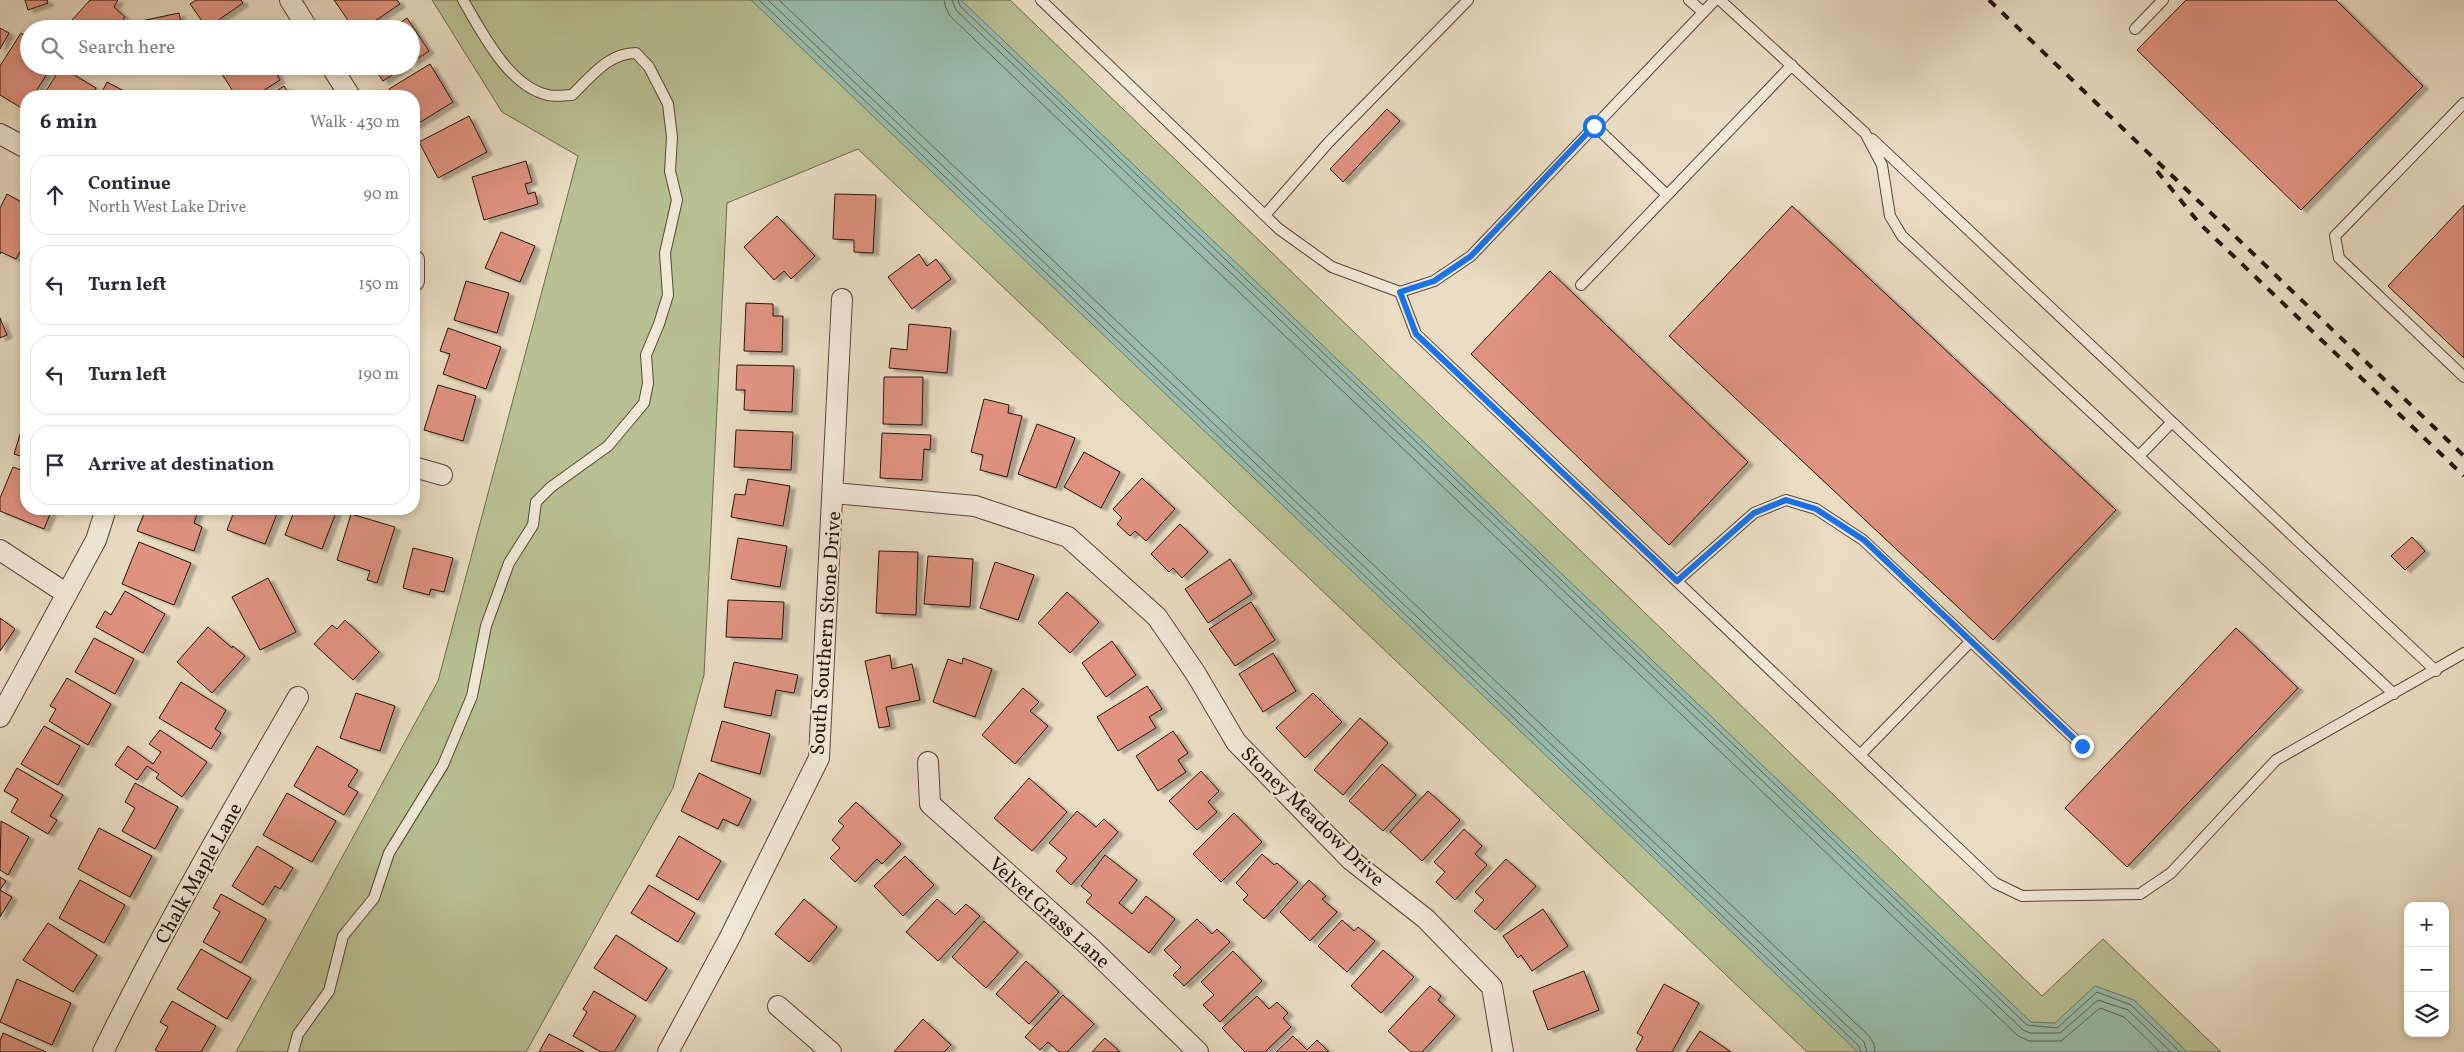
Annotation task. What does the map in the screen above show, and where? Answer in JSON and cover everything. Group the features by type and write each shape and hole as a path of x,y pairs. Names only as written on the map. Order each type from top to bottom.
{"street":[{"path":"290,0 302,20"},
{"path":"337,75 346,90"},
{"path":"0,134 20,145"},
{"name":"South Southern Stone Drive","path":"668,1052 729,939 819,758 834,493 842,299"},
{"path":"420,470 442,475"},
{"name":"Stoney Meadow Drive","path":"834,493 975,506 1068,537 1157,617 1196,674 1236,742 1352,860 1426,919 1492,987 1504,1052"},
{"path":"0,717 96,540 104,515"},
{"path":"0,550 68,594"},
{"name":"Chalk Maple Lane","path":"103,1052 130,996 225,821 298,697"},
{"name":"Velvet Grass Lane","path":"928,762 930,804 1091,948 1198,1052"},
{"path":"778,1006 831,1052"}],"lane":[{"path":"293,1052 298,1034 329,991 342,936 374,898 389,853 443,766 472,696 486,626 509,563 533,525 536,502 551,487 608,446 644,403 648,383 646,355 659,324 668,294 665,253 676,200 670,171 672,137 668,104 649,67 636,53 621,53 604,64 572,95 548,95 526,84 503,63 485,39 463,0"},
{"path":"1041,0 1280,229 1332,267 1400,292 1434,281 1471,256 1715,0"},
{"path":"1265,215 1328,143 1468,0"},
{"path":"1689,0 1703,12"},
{"path":"1720,0 1866,133 2436,671"},
{"path":"2135,29 2163,0"},
{"path":"1581,285 1792,65"},
{"path":"2464,103 2336,236 2339,258 2464,377"},
{"path":"1594,126 1667,195"},
{"path":"1866,133 1882,165 1890,216 1902,236 2394,694"},
{"path":"1400,292 1416,334 1995,883 2022,896 2140,894 2171,873 2276,760 2436,671 2464,653"},
{"path":"2139,456 2172,422"},
{"path":"1677,581 1754,513 1786,500 1816,509 1864,540 2082,746"},
{"path":"1860,755 1971,641"}],"shaded area":[{"path":"432,0 1010,0 2042,996 2103,939 2221,1052 1807,1052 858,149 727,203 704,675 673,788 526,1052 236,1052 438,681 578,156 502,112"}],"water":[{"path":"751,0 961,0 2031,1022 2055,1023 2095,986 2134,1000 2187,1052 1858,1052"}],"building":[{"path":"25,0 47,0 48,3 28,10"},
{"path":"90,0 118,0 114,7 125,17 122,20 72,20"},
{"path":"196,0 241,0 243,3 219,20 201,20 190,4"},
{"path":"334,0 397,0 400,4 376,20 348,20"},
{"path":"2186,0 2336,0 2423,86 2301,210 2137,50"},
{"path":"179,13 180,20 146,20"},
{"path":"0,28 9,33 0,49"},
{"path":"20,35 20,75 46,75 37,90 20,90 20,107 0,95 0,66"},
{"path":"420,38 429,51 420,57"},
{"path":"430,64 453,102 420,122 420,90 389,89 412,75 420,75 420,70"},
{"path":"56,75 74,75 96,88 95,90 47,90"},
{"path":"223,75 277,75 280,80 264,90 232,90"},
{"path":"379,75 392,75 383,81"},
{"path":"107,82 122,90 103,90"},
{"path":"284,86 287,90 278,90"},
{"path":"1387,109 1400,121 1343,182 1330,169"},
{"path":"469,116 487,152 438,178 420,141"},
{"path":"526,161 532,182 525,184 528,194 535,192 538,204 484,220 472,177"},
{"path":"7,194 20,202 20,252 16,259 1,252 0,254 0,208"},
{"path":"835,194 876,195 873,253 854,252 854,240 833,239"},
{"path":"2464,205 2464,358 2388,286"},
{"path":"1792,206 2116,510 1993,640 1669,336"},
{"path":"777,216 815,256 791,279 784,271 774,280 744,247"},
{"path":"501,232 535,246 520,282 485,268"},
{"path":"919,254 927,266 936,259 951,279 912,309 888,277"},
{"path":"1550,271 1748,462 1669,545 1471,354"},
{"path":"466,281 509,293 497,333 454,320"},
{"path":"746,303 773,304 773,316 783,316 782,352 744,351"},
{"path":"0,318 7,335 0,338"},
{"path":"909,324 951,328 947,373 889,368 891,348 907,350"},
{"path":"448,328 501,347 486,389 443,374 450,354 440,351"},
{"path":"737,365 794,366 792,412 744,410 745,390 736,390"},
{"path":"884,377 923,377 922,425 883,424"},
{"path":"438,385 476,396 463,441 424,430"},
{"path":"984,399 1009,405 1008,413 1022,416 1007,477 980,470 983,455 971,452"},
{"path":"1037,424 1075,438 1056,488 1018,474"},
{"path":"736,430 793,432 791,470 734,467"},
{"path":"882,433 931,435 930,450 924,449 922,480 880,478"},
{"path":"20,434 20,456 14,454"},
{"path":"1084,452 1120,472 1101,508 1064,487"},
{"path":"13,467 20,470 20,515 50,515 44,529 0,511 0,498"},
{"path":"1142,478 1175,509 1146,541 1135,531 1130,536 1117,524 1122,518 1113,509"},
{"path":"748,479 790,486 783,526 731,517 735,494 745,495"},
{"path":"144,515 197,515 194,523 202,527 194,551 137,531"},
{"path":"233,515 277,515 265,544 227,530"},
{"path":"293,515 335,515 322,549 285,535"},
{"path":"351,515 395,527 377,583 367,580 370,571 337,560"},
{"path":"1180,524 1208,552 1182,578 1173,568 1169,572 1151,554"},
{"path":"2412,537 2425,551 2405,570 2391,556"},
{"path":"738,538 787,546 780,587 731,579"},
{"path":"139,542 191,563 174,605 122,584"},
{"path":"413,548 453,558 444,592 431,589 429,595 403,588"},
{"path":"879,551 918,552 916,615 876,613"},
{"path":"928,556 973,559 970,607 924,604"},
{"path":"1230,559 1252,594 1208,623 1185,589"},
{"path":"995,562 1034,575 1018,620 980,608"},
{"path":"268,578 296,632 260,650 232,597"},
{"path":"125,591 165,614 143,653 96,627 105,611 111,615"},
{"path":"1067,592 1099,622 1070,653 1038,623"},
{"path":"728,600 784,602 782,639 726,637"},
{"path":"1251,602 1275,640 1235,666 1209,629"},
{"path":"0,618 15,629 0,651"},
{"path":"345,620 379,652 353,680 314,644 332,625 337,629"},
{"path":"208,627 232,648 233,646 245,656 212,693 177,662"},
{"path":"2236,628 2298,688 2127,867 2065,808"},
{"path":"94,638 134,659 115,694 75,672"},
{"path":"1112,641 1136,675 1106,697 1082,663"},
{"path":"1273,653 1296,691 1263,712 1239,674"},
{"path":"890,655 892,669 912,664 920,700 886,707 890,726 879,728 865,661"},
{"path":"963,658 992,669 975,717 933,702 948,659 962,664"},
{"path":"734,662 798,675 794,693 776,690 771,716 724,707"},
{"path":"67,678 111,704 88,745 49,721 56,709 50,706"},
{"path":"181,682 226,710 215,729 221,733 211,749 159,718"},
{"path":"1147,686 1162,709 1149,717 1156,728 1118,751 1097,717"},
{"path":"1023,688 1039,702 1030,711 1048,726 1015,764 982,735"},
{"path":"356,693 395,706 380,751 340,738"},
{"path":"1313,693 1342,722 1305,758 1276,728"},
{"path":"1360,718 1388,743 1343,795 1314,770"},
{"path":"722,721 770,734 760,774 711,761"},
{"path":"44,726 80,746 58,785 21,764"},
{"path":"160,730 207,762 182,797 156,778 159,774 147,766 137,780 115,765 128,746 153,764 161,752 149,744"},
{"path":"1173,731 1188,753 1178,760 1186,772 1158,791 1136,756"},
{"path":"317,746 358,770 348,786 358,792 344,815 294,786"},
{"path":"1382,764 1416,795 1383,831 1349,801"},
{"path":"17,768 63,795 50,816 57,820 48,834 11,812 18,799 4,791"},
{"path":"1201,771 1219,791 1208,802 1217,812 1197,830 1169,801"},
{"path":"699,773 751,799 738,826 723,819 718,829 681,811"},
{"path":"1029,778 1067,812 1032,851 994,818"},
{"path":"135,783 178,807 155,849 122,831 135,808 125,802"},
{"path":"1428,791 1460,820 1422,861 1390,832"},
{"path":"287,793 336,821 312,862 263,835"},
{"path":"856,802 901,844 882,864 877,859 855,882 830,858 840,848 832,840 844,826 838,821"},
{"path":"1077,811 1096,827 1104,819 1118,832 1071,885 1056,871 1067,858 1049,843"},
{"path":"1234,813 1262,842 1221,882 1193,854"},
{"path":"1,821 29,837 8,875 0,870"},
{"path":"99,828 152,856 130,897 78,869"},
{"path":"1464,829 1482,846 1475,854 1487,865 1455,900 1436,882 1445,872 1434,862"},
{"path":"679,836 721,861 698,900 656,876"},
{"path":"257,846 293,868 280,889 275,886 263,905 232,886"},
{"path":"1262,854 1274,865 1277,863 1298,882 1264,919 1243,900 1248,895 1236,883"},
{"path":"1105,855 1137,880 1119,903 1132,914 1146,896 1175,919 1149,953 1086,902 1092,895 1081,886"},
{"path":"905,856 934,885 903,916 874,886"},
{"path":"1506,859 1536,886 1495,930 1474,911 1484,900 1475,892"},
{"path":"0,877 6,881 0,890"},
{"path":"80,880 125,905 104,943 59,918"},
{"path":"1309,880 1326,896 1322,899 1337,912 1310,941 1280,912"},
{"path":"649,885 695,913 678,942 631,913"},
{"path":"0,890 12,897 0,917"},
{"path":"221,894 266,919 241,963 203,942 220,912 213,908"},
{"path":"804,899 837,927 809,962 775,934"},
{"path":"937,899 955,915 966,904 980,916 938,961 906,932"},
{"path":"1543,909 1568,946 1532,971 1521,955 1518,958 1503,936"},
{"path":"1197,919 1212,934 1217,929 1230,942 1184,986 1173,975 1181,967 1164,950"},
{"path":"1342,920 1354,931 1358,927 1375,941 1347,972 1318,946"},
{"path":"984,921 1018,952 986,988 952,957"},
{"path":"48,923 97,955 73,992 23,960"},
{"path":"616,935 667,968 646,1001 594,968"},
{"path":"201,949 251,978 227,1019 177,989"},
{"path":"1383,950 1414,977 1381,1013 1351,986"},
{"path":"1233,951 1262,981 1220,1022 1203,1005 1214,995 1201,982"},
{"path":"1026,961 1059,992 1029,1024 996,994"},
{"path":"1584,971 1599,1010 1548,1030 1533,991"},
{"path":"17,979 71,1003 52,1045 0,1022"},
{"path":"1664,984 1699,1003 1672,1052 1639,1052 1636,1050 1643,1037 1637,1033"},
{"path":"1430,986 1441,996 1438,1000 1455,1016 1422,1052 1411,1052 1388,1031"},
{"path":"594,991 636,1016 614,1052 601,1052 573,1036 587,1012 583,1009"},
{"path":"1063,995 1094,1024 1067,1052 1059,1052 1048,1042 1040,1050 1025,1037"},
{"path":"1257,996 1269,1009 1277,1002 1288,1013 1283,1018 1291,1027 1265,1052 1245,1052 1222,1028"},
{"path":"172,1001 216,1026 201,1052 159,1052 155,1050 168,1027 160,1022"},
{"path":"923,1019 951,1045 944,1052 894,1052"},
{"path":"1700,1031 1731,1052 1686,1052"},
{"path":"3,1033 46,1052 0,1052 0,1041"},
{"path":"549,1034 584,1052 539,1052"},
{"path":"1293,1036 1307,1050 1317,1040 1329,1052 1276,1052"},
{"path":"1105,1038 1120,1052 1092,1052"}],"railway":[{"path":"1989,0 2464,456"},
{"path":"2157,171 2200,224 2464,476"}],"route":[{"path":"1594,126 1471,256 1434,281 1400,292 1416,334 1677,581 1754,513 1786,500 1816,509 1864,540 2082,746"}]}
